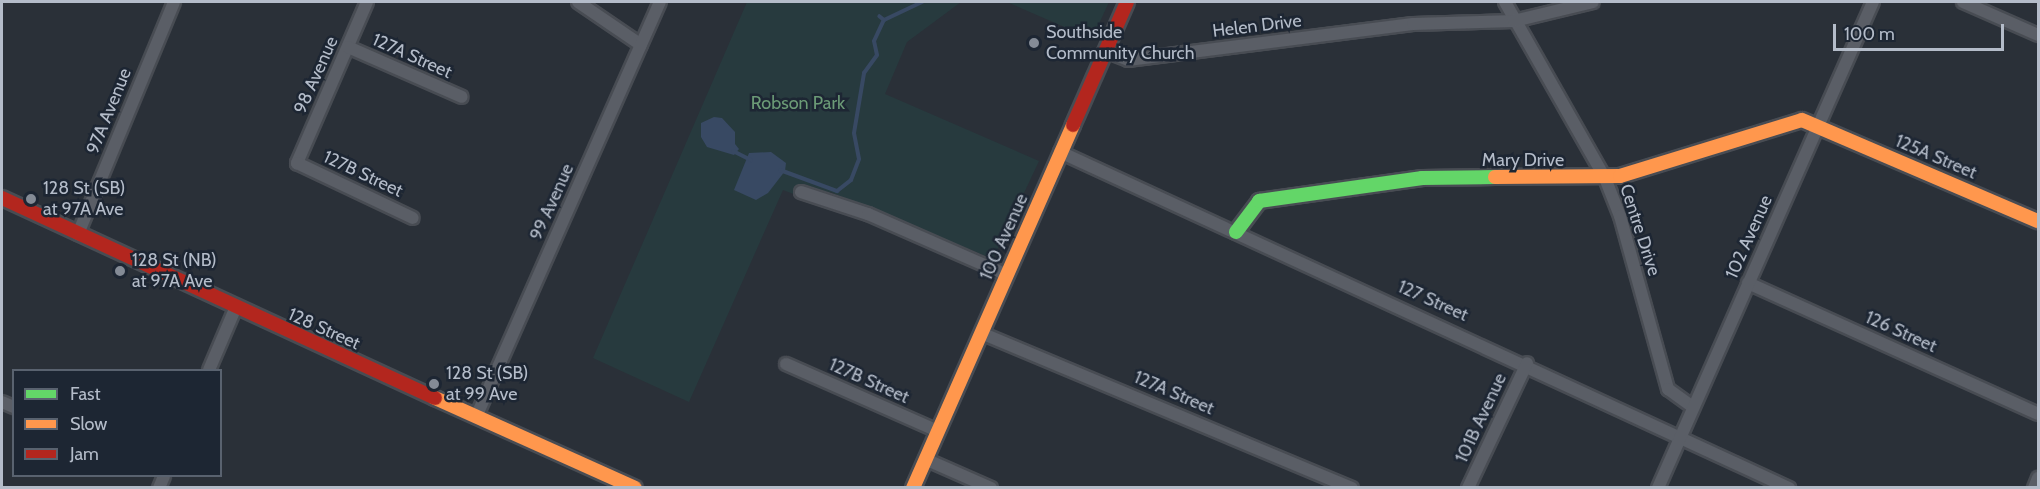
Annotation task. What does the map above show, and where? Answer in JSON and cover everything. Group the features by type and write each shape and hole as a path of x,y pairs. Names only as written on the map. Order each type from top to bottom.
{"street":[{"name":"97A Avenue","path":"78,234 174,2"},
{"name":"98 Avenue","path":"297,163 367,2"},
{"path":"578,2 641,45"},
{"name":"99 Avenue","path":"477,417 660,2"},
{"name":"100 Avenue","path":"912,488 1127,2"},
{"name":"Centre Drive","path":"1505,2 1605,178 1620,216 1668,389 1693,407"},
{"name":"Helen Drive","path":"1105,51 1128,60 1413,24 1514,21 1593,2"},
{"name":"102 Avenue","path":"1658,488 1873,2"},
{"path":"1963,2 2038,36"},
{"name":"127A Street","path":"348,47 462,97"},
{"name":"Mary Drive","path":"1236,232 1259,201 1422,178 1605,178 1802,120 1818,126"},
{"name":"125A Street","path":"1818,126 2038,221"},
{"name":"127 Street","path":"1060,152 1527,363 1679,439 1790,488"},
{"name":"127B Street","path":"297,163 413,218"},
{"path":"801,192 868,214 1007,275"},
{"name":"128 Street","path":"2,198 235,309 633,487"},
{"name":"126 Street","path":"1748,283 2038,414"},
{"path":"209,369 235,309"},
{"name":"127A Street","path":"981,333 1352,488"},
{"name":"101B Avenue","path":"1468,488 1527,363"},
{"name":"127B Street","path":"786,364 938,431"},
{"path":"925,459 991,488"},
{"path":"2034,488 2038,478"}],"green space":[{"name":"Robson Park","path":"747,2 961,2 907,42 885,94 1039,161 993,259 830,192 823,205 783,190 689,402 593,358"},
{"path":"1007,2 1109,2 1092,39"}],"water":[{"path":"714,117 722,118 735,132 735,144 739,149 734,155 707,147 701,137 701,123"},
{"path":"771,152 786,163 785,171 768,193 756,200 734,190 749,153"}],"waterway":[{"path":"884,20 922,2"},
{"path":"780,170 837,191 851,180 859,159 854,133 864,73 877,55 874,41 884,20 879,16"},
{"path":"733,151 751,160"}],"traffic: fast":[{"path":"1236,232 1259,201 1422,178 1495,177"}],"traffic: slow":[{"path":"1495,177 1620,176 1802,120 2038,221"},
{"path":"913,488 1073,125"},
{"path":"435,398 635,488"}],"traffic: jam":[{"path":"1073,125 1127,2"},
{"path":"2,198 435,398"}],"place":[{"name":"Southside Community Church","path":"1034,43"},
{"name":"128 St (SB) at 97A Ave","path":"31,199"},
{"name":"128 St (NB) at 97A Ave","path":"120,271"},
{"name":"128 St (SB) at 99 Ave","path":"434,384"}]}
